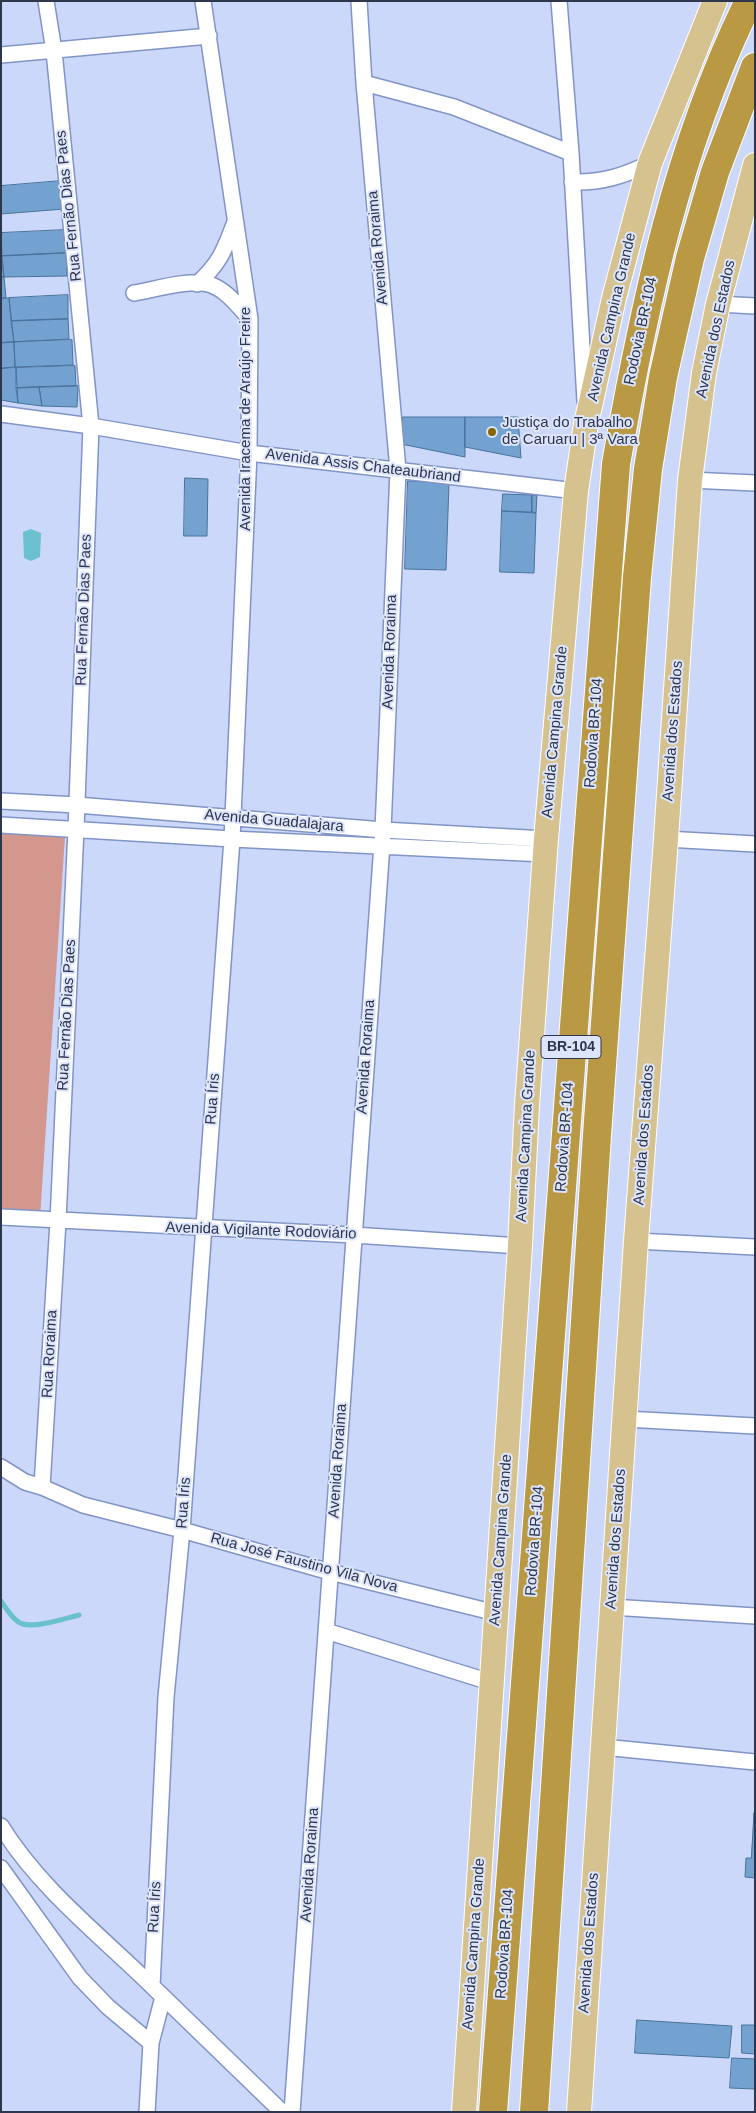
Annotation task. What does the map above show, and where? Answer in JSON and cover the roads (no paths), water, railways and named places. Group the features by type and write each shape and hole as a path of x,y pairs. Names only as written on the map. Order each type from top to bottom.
{"highway":[{"name":"Rodovia BR-104","path":"493,2112 602,627 616,464 656,261 679,180 708,96 749,1"},
{"name":"Rodovia BR-104","path":"534,2112 597,1125 635,596 648,469 663,377 690,258 715,172 755,68"}],"main road":[{"name":"Avenida Campina Grande","path":"464,2112 490,1682 520,1246 527,1105 546,847 576,491 586,424 614,298 650,163 714,1"},
{"name":"Avenida dos Estados","path":"579,2112 611,1606 690,480 704,373 718,304 755,165"}],"street":[{"name":"Rua Fernão Dias Paes","path":"46,1 54,51 91,426 77,805 58,1221"},
{"name":"Avenida Iracema de Araújo Freire","path":"203,1 250,318 249,452 232,839"},
{"name":"Avenida Roraima","path":"292,2112 383,830 398,470 364,83 360,1"},
{"path":"559,1 571,153 586,424"},
{"path":"1,55 209,36"},
{"path":"364,83 454,107 571,153"},
{"path":"572,182 593,183 611,180 650,163"},
{"path":"197,284 215,268 224,252 236,220"},
{"path":"134,293 209,284 227,295 250,318"},
{"path":"718,304 755,306"},
{"name":"Avenida Assis Chateaubriand","path":"1,414 91,426 249,452 576,491"},
{"path":"690,480 755,483"},
{"name":"Avenida Guadalajara","path":"1,801 77,805 383,830 546,847"},
{"path":"1,825 381,847 546,847"},
{"name":"Rua Íris","path":"152,1986 166,1707 182,1530 232,839"},
{"path":"666,839 755,844"},
{"name":"Avenida Vigilante Rodoviário","path":"1,1217 203,1229 354,1234 520,1246"},
{"name":"Rua Roraima","path":"42,1487 58,1221"},
{"path":"636,1241 755,1247"},
{"path":"624,1419 755,1426"},
{"name":"Rua José Faustino Vila Nova","path":"1,1467 17,1479 42,1487 83,1505 182,1530 330,1572 496,1613"},
{"path":"611,1606 755,1616"},
{"path":"326,1631 490,1682"},
{"path":"603,1747 755,1762"},
{"path":"1,1826 24,1858 59,1896 282,2112"},
{"path":"1,1868 80,1978 108,2007 152,2043"},
{"path":"147,2112 152,2043 163,1998"}],"waterway":[{"path":"1,1601 13,1618 23,1624 43,1624 79,1615"}],"place":[{"name":"Justiça do Trabalho de Caruaru | 3ª Vara","path":"492,432"}]}
